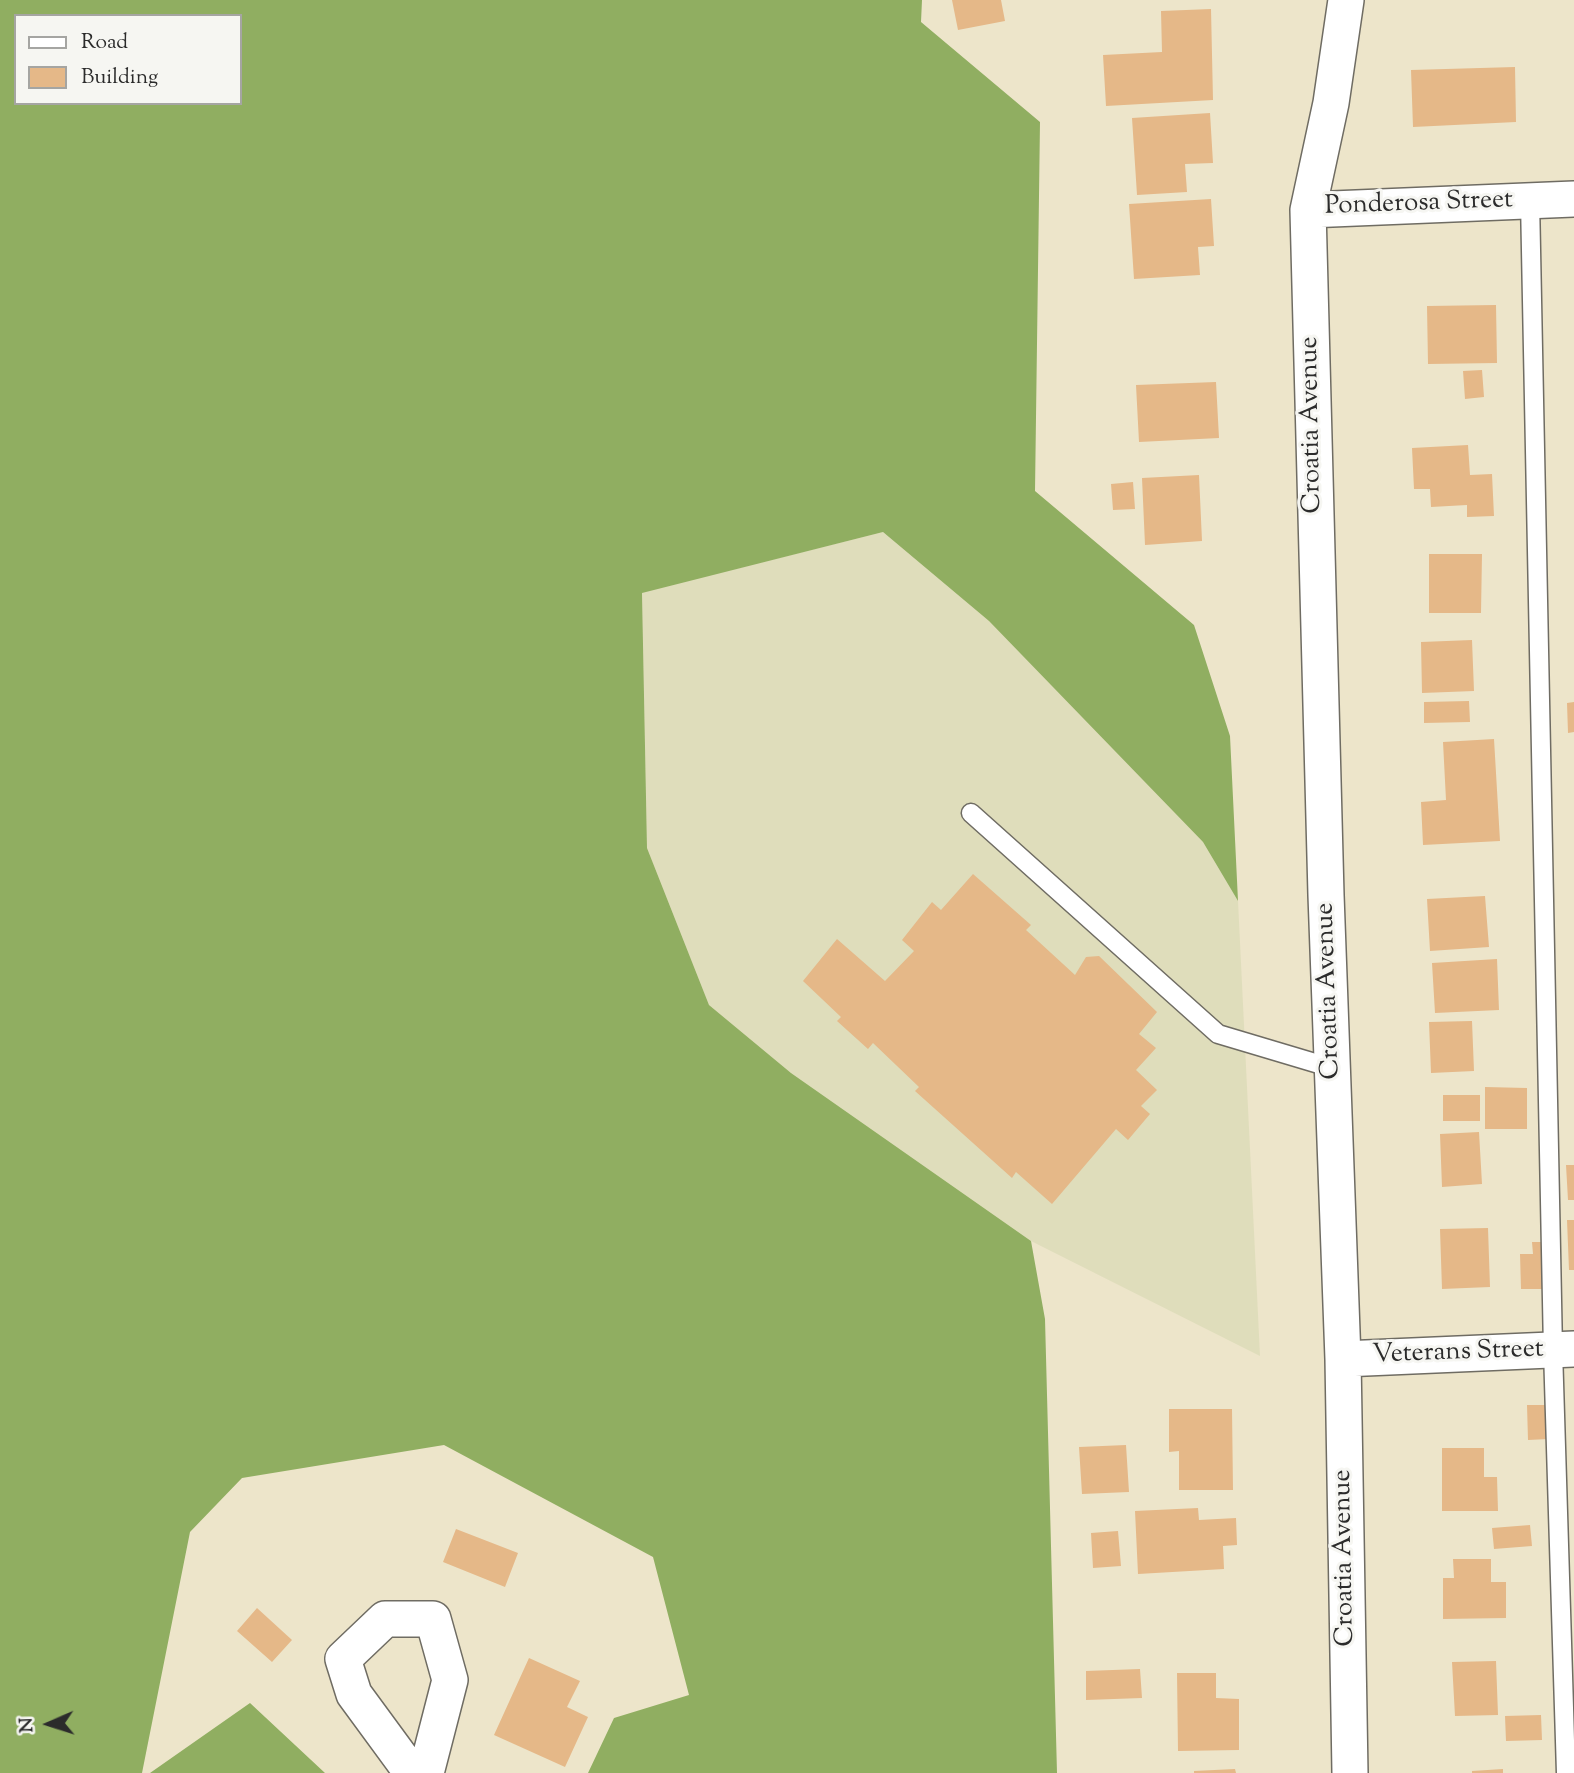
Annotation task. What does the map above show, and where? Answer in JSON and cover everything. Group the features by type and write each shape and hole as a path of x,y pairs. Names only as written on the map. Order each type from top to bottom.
{"street":[{"name":"Croatia Avenue","path":"1346,0 1331,103 1308,210 1332,1068 1343,1359 1350,1773"},
{"name":"Ponderosa Street","path":"1308,210 1574,199"},
{"name":"Veterans Street","path":"1343,1359 1563,1349"},
{"path":"412,1773 354,1694 343,1659 385,1619 433,1619 450,1680 426,1773"}],"lane":[{"path":"1531,200 1563,1349 1566,1773"},
{"path":"971,813 1218,1034 1332,1068"}],"shaded area":[{"path":"883,532 989,621 1203,842 1238,901 1260,1356 1031,1241 791,1073 709,1005 647,848 642,592"}],"green space":[{"path":"0,0 922,0 921,22 1040,122 1035,491 1194,625 1230,736 1238,901 1203,842 989,621 883,532 642,593 647,848 709,1005 791,1073 1031,1241 1045,1319 1057,1773 588,1773 614,1718 689,1695 653,1557 444,1445 242,1478 190,1532 142,1773 0,1773"},
{"path":"250,1703 325,1773 150,1773"}],"building":[{"path":"952,0 1001,0 1005,21 958,30"},
{"path":"1211,9 1213,100 1106,106 1103,55 1162,52 1161,11"},
{"path":"1515,67 1516,122 1413,127 1411,70"},
{"path":"1210,113 1213,163 1185,164 1187,192 1137,195 1132,118"},
{"path":"1211,199 1214,246 1198,247 1200,275 1134,279 1129,204"},
{"path":"1496,305 1497,363 1428,364 1427,306"},
{"path":"1482,370 1484,397 1465,399 1463,371"},
{"path":"1216,382 1219,438 1139,442 1136,385"},
{"path":"1468,445 1470,475 1492,474 1494,516 1467,517 1467,505 1431,507 1430,489 1414,489 1412,448"},
{"path":"1199,475 1202,541 1145,545 1142,478"},
{"path":"1133,482 1135,509 1113,510 1111,484"},
{"path":"1429,554 1482,554 1481,613 1429,613"},
{"path":"1472,640 1474,691 1422,693 1421,642"},
{"path":"1469,701 1470,722 1424,723 1424,702"},
{"path":"1574,702 1574,732 1568,733 1567,703"},
{"path":"1494,739 1500,841 1423,845 1421,802 1446,800 1443,742"},
{"path":"973,874 1031,925 1026,930 1075,975 1086,957 1099,956 1157,1012 1139,1034 1156,1048 1136,1070 1157,1090 1141,1106 1150,1114 1128,1140 1116,1129 1052,1204 1016,1172 1012,1178 915,1091 919,1087 873,1043 868,1049 837,1021 841,1017 803,981 837,939 885,981 914,951 902,940 932,902 941,910"},
{"path":"1485,896 1489,947 1430,951 1427,899"},
{"path":"1497,959 1499,1010 1435,1013 1432,963"},
{"path":"1472,1021 1474,1071 1431,1073 1429,1022"},
{"path":"1485,1087 1527,1088 1527,1129 1485,1129"},
{"path":"1443,1095 1480,1095 1480,1121 1443,1121"},
{"path":"1479,1132 1482,1184 1442,1187 1440,1134"},
{"path":"1566,1165 1574,1165 1574,1200 1568,1200"},
{"path":"1567,1220 1574,1220 1574,1270 1569,1270"},
{"path":"1488,1228 1490,1287 1442,1289 1440,1229"},
{"path":"1532,1242 1542,1242 1544,1289 1521,1289 1520,1254 1533,1254"},
{"path":"1527,1405 1548,1405 1549,1439 1528,1440"},
{"path":"1169,1409 1232,1409 1233,1490 1179,1490 1179,1451 1169,1452"},
{"path":"1126,1445 1129,1492 1082,1494 1079,1447"},
{"path":"1442,1448 1484,1448 1484,1477 1497,1477 1498,1511 1442,1511"},
{"path":"1198,1508 1199,1520 1236,1518 1237,1545 1223,1546 1224,1569 1138,1574 1135,1511"},
{"path":"1530,1525 1532,1546 1494,1549 1492,1528"},
{"path":"456,1529 518,1553 505,1587 443,1562"},
{"path":"1118,1531 1121,1566 1093,1568 1091,1533"},
{"path":"1453,1559 1491,1559 1491,1582 1506,1582 1506,1618 1443,1619 1443,1578 1454,1578"},
{"path":"257,1608 292,1640 272,1662 237,1631"},
{"path":"529,1658 580,1681 567,1707 588,1717 565,1767 494,1735"},
{"path":"1496,1661 1498,1715 1455,1716 1452,1662"},
{"path":"1140,1669 1142,1698 1086,1700 1086,1671"},
{"path":"1177,1673 1216,1673 1216,1698 1239,1699 1239,1750 1178,1751"},
{"path":"1541,1715 1542,1740 1506,1741 1505,1716"},
{"path":"1235,1769 1236,1773 1194,1773 1194,1771"},
{"path":"1503,1769 1503,1773 1472,1773 1472,1771"}]}
